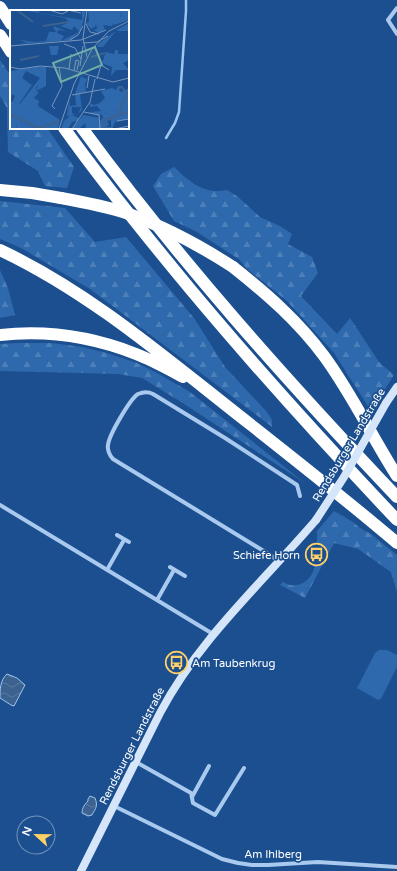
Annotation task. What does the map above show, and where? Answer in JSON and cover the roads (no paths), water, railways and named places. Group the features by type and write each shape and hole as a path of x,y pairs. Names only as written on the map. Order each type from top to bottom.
{"highway":[{"path":"0,7 10,22"},
{"path":"0,35 10,50"},
{"path":"65,129 138,227 233,340 331,450 397,520"},
{"path":"83,129 107,163 169,241 244,331 397,497"},
{"path":"0,190 61,198 93,204 126,213 146,220 189,240 233,267 274,301 306,334 342,383 397,476"},
{"path":"0,250 30,264 74,291 146,341 353,506 397,543"},
{"path":"0,335 14,333 52,334 71,336 98,342 137,354 206,389"}],"street":[{"path":"397,8 388,20 397,34"},
{"name":"Rendsburger Landstraße","path":"81,871 171,693 186,669 213,634 316,520 344,477 386,403 397,387"},
{"path":"279,562 268,553 113,459 108,450 109,442 115,426 135,397 141,393 149,392 225,438 297,485 300,496"},
{"path":"0,505 213,634"},
{"path":"118,535 129,542"},
{"path":"106,570 124,540"},
{"path":"157,600 172,568 186,576"},
{"path":"136,761 191,793 193,803 215,816 244,768"},
{"path":"192,797 209,766"},
{"name":"Am Ihlberg","path":"115,802 222,859 238,863 268,865 318,862 397,867"}],"water":[{"path":"7,674 17,678 25,685 14,706 0,698 0,688"},
{"path":"90,796 95,798 96,805 92,815 88,816 82,813 82,811"}],"waterway":[{"path":"166,138 175,123 179,112 186,0"}],"place":[{"name":"Schiefe Horn","path":"316,555"},
{"name":"Am Taubenkrug","path":"177,663"}]}
